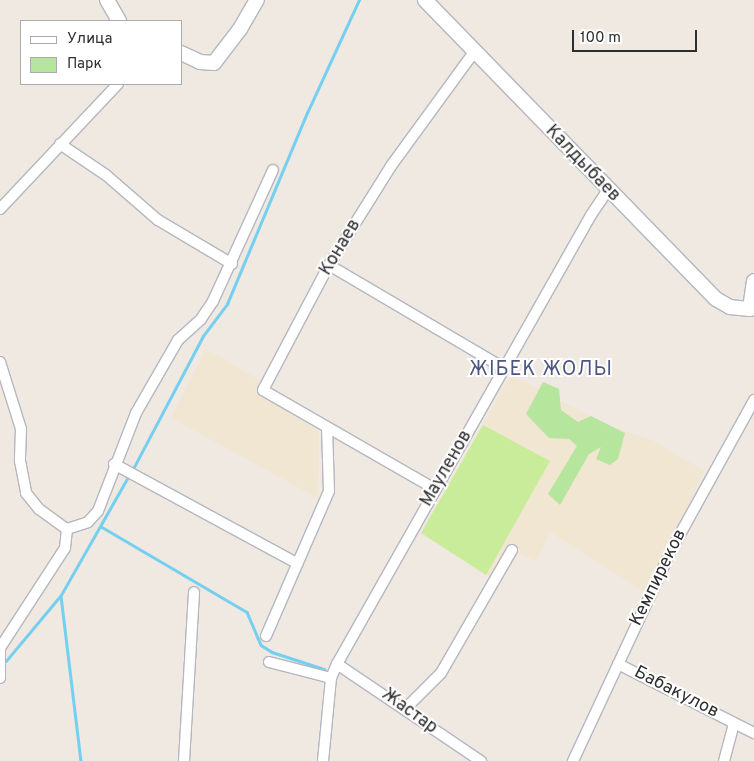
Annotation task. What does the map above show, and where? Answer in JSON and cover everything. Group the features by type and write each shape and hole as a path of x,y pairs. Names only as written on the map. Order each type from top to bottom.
{"main road":[{"path":"107,0 119,20"},
{"path":"182,53 200,62 214,63 240,29 257,0"},
{"name":"Калдыбаев","path":"425,0 716,299 730,307 752,312"},
{"path":"752,312 754,281"}],"street":[{"name":"Конаев","path":"435,489 263,390 329,265 391,166 474,52"},
{"path":"0,209 117,85"},
{"path":"60,144 106,175 158,220 232,264"},
{"path":"67,529 88,522 98,511 114,464 136,413 178,340 201,319 213,302 232,264 273,170"},
{"name":"Мауленов","path":"323,761 331,678 337,664 591,215 608,190"},
{"path":"329,265 504,368"},
{"path":"0,362 21,430 20,461 26,493 39,509 67,529"},
{"name":"Кемпиреков","path":"573,761 673,547 754,400"},
{"path":"266,636 329,491 328,428"},
{"path":"114,464 298,564"},
{"path":"0,678 0,648 66,548 67,529"},
{"path":"406,708 441,673 512,550"},
{"path":"184,761 194,592"},
{"path":"269,662 331,678"},
{"name":"Жастар","path":"337,664 406,708 481,761"},
{"name":"Бабакулов","path":"618,664 754,733"},
{"name":"Бабакулов","path":"724,761 734,723"}],"shaded area":[{"path":"206,349 259,380 255,393 319,431 318,498 171,418"},
{"path":"511,375 608,425 650,439 704,471 648,594 550,532 536,561 510,549 492,579 421,533"}],"green space":[{"path":"543,382 559,389 561,410 578,422 591,416 625,433 618,459 610,465 596,459 601,447 589,454 560,505 548,494 577,446 569,439 549,438 526,414"},
{"path":"483,425 550,461 486,575 421,533"}],"waterway":[{"path":"134,467 203,336 227,304 307,113 359,0"},
{"path":"6,661 61,595 127,479"},
{"path":"102,527 247,612 261,645 272,652 324,669"},
{"path":"61,596 81,761"}],"district":[{"name":"ЖІБЕК ЖОЛЫ","path":"541,370"}]}
